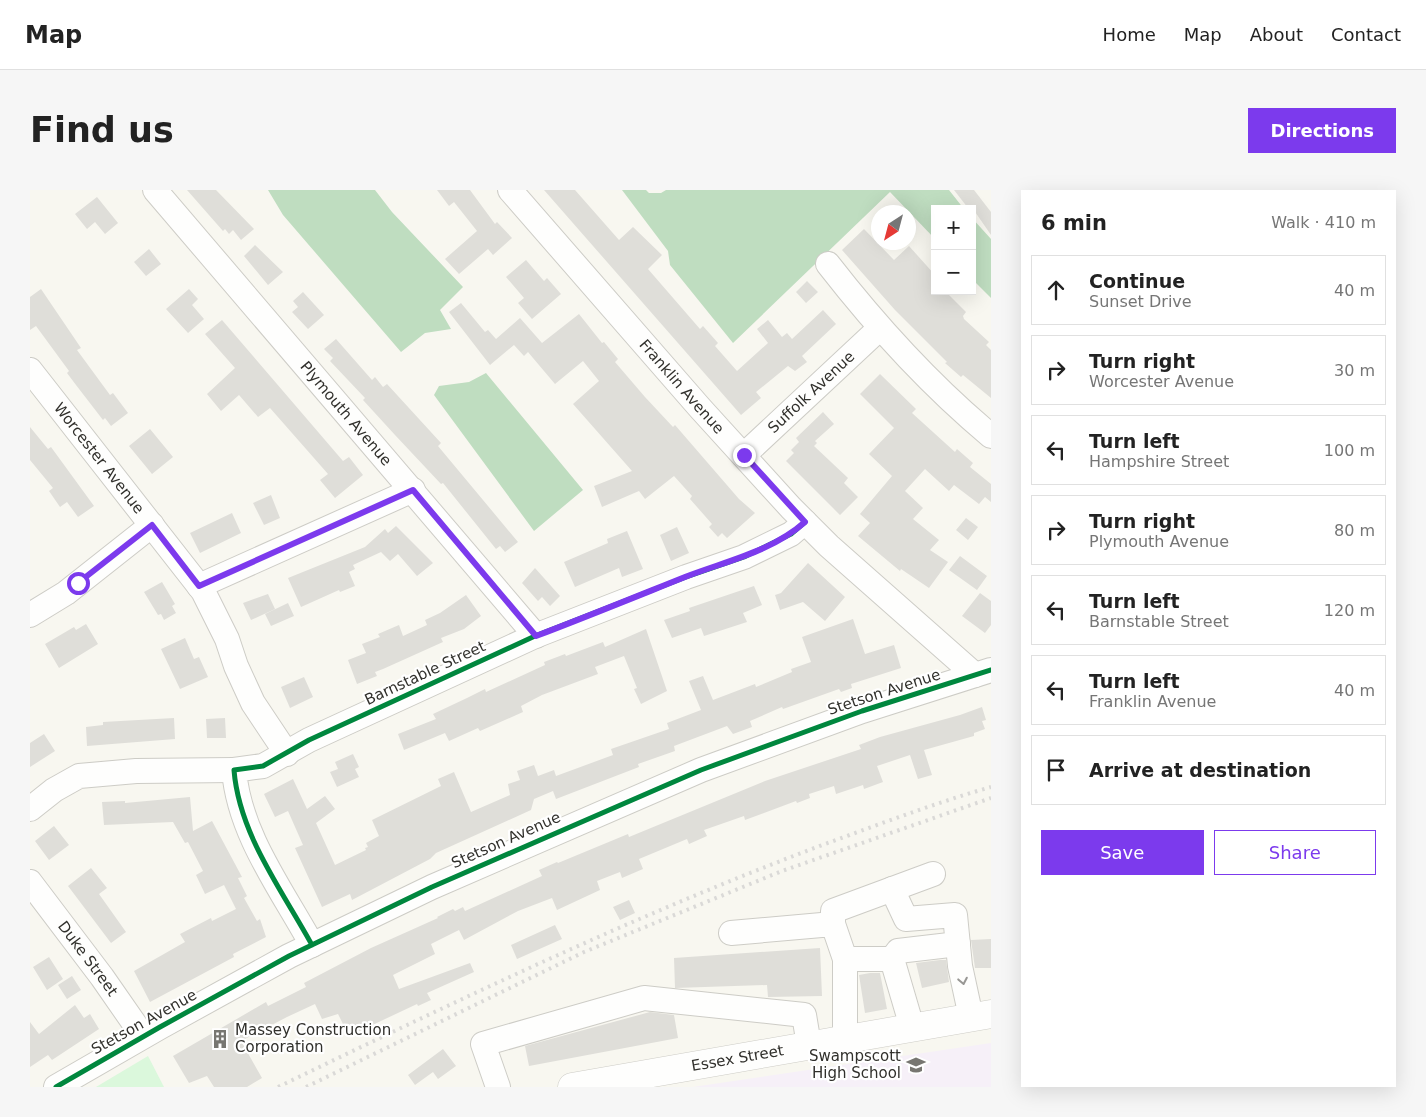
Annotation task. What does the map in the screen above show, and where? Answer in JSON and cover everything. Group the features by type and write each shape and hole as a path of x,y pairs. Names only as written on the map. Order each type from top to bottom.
{"main road":[{"name":"Essex Street","path":"572,1087 845,1038 981,1016"}],"street":[{"name":"Plymouth Avenue","path":"155,190 536,636"},
{"name":"Franklin Avenue","path":"510,190 700,408 805,522 829,546 983,673"},
{"path":"828,264 880,328 950,400 991,436"},
{"name":"Suffolk Avenue","path":"744,455 880,328"},
{"name":"Worcester Avenue","path":"30,370 199,586 227,639 236,666 253,703 287,754"},
{"path":"199,586 413,490"},
{"name":"Barnstable Street","path":"30,809 54,790 80,776 128,771 234,770 262,766 287,754 309,740 536,636 686,577 744,557 791,534 805,522"},
{"path":"30,615 66,593 152,525"},
{"name":"Stetson Avenue","path":"56,1087 143,1036 312,945 432,887 701,770 862,711 983,673"},
{"path":"234,770 236,793 250,835 312,945"},
{"path":"845,1038 845,959 833,924 833,911 932,874"},
{"name":"Duke Street","path":"30,882 102,977 143,1036"},
{"path":"892,889 906,919 955,915 958,944 981,1016"},
{"path":"731,933 833,924"},
{"path":"892,959 898,951 958,944"},
{"path":"845,959 892,959"},
{"path":"892,959 912,1027"},
{"path":"498,1087 484,1044 644,998 804,1015 809,1045"}],"shaded area":[{"name":"Swampscott High School","path":"991,1043 991,1087 693,1087"}],"green space":[{"path":"268,190 375,190 392,212 463,287 440,310 451,329 425,333 401,352 283,215"},
{"path":"622,190 646,190 649,193 661,193 666,190 949,190 961,205 931,205 931,235 916,219 916,205 902,205 890,192 876,205 871,205 871,210 733,343 670,265 668,251"},
{"path":"976,222 991,239 991,298 976,283"},
{"path":"486,373 583,490 534,531 434,395 439,386 469,382"},
{"path":"148,1056 164,1087 96,1087"}],"building":[{"path":"187,190 216,190 254,229 241,240 233,230 229,234 225,229 223,231"},
{"path":"437,190 470,190 495,224 497,222 512,238 493,255 488,249 459,274 445,259 477,231 454,202 449,206"},
{"path":"544,190 575,190 619,240 633,227 662,255 648,269 700,329 703,326 718,343 715,346 737,371 768,343 757,329 768,320 782,337 787,333 792,339 823,310 836,324 802,356 807,362 795,371 788,366 756,392 761,398 741,415"},
{"path":"954,190 974,190 991,212 991,235 976,213 976,205 966,205"},
{"path":"97,197 118,223 105,234 95,222 87,229 75,214"},
{"path":"864,229 871,236 871,250 884,250 894,260 905,250 913,250 931,271 931,295 949,295 966,312 963,316 964,319 989,342 986,345 991,350 991,398 945,363 947,362 895,310 842,250"},
{"path":"255,245 283,272 268,285 244,256"},
{"path":"149,249 161,264 146,276 134,262"},
{"path":"526,260 544,281 547,278 561,294 532,319 518,303 524,298 506,277"},
{"path":"807,281 818,292 806,303 796,292"},
{"path":"41,289 81,348 77,350 110,395 113,393 128,413 111,426 105,418 103,420 67,373 69,371 36,326 30,330 30,297"},
{"path":"189,289 198,299 192,305 204,319 188,333 166,309"},
{"path":"303,292 324,315 308,329 292,312 298,307 293,301"},
{"path":"461,303 485,332 488,330 496,339 520,318 542,343 579,314 602,343 604,342 618,359 615,362 645,397 673,427 675,425 739,499 755,513 727,538 722,533 718,537 709,527 712,524 690,499 692,496 674,476 645,499 639,491 602,507 594,486 632,471 573,404 599,381 583,361 555,384 528,352 524,356 514,345 490,365 449,312"},
{"path":"222,320 343,461 349,457 363,475 335,498 320,480 328,474 270,408 258,417 239,395 221,411 207,394 235,368 205,334"},
{"path":"336,339 372,380 375,377 383,387 387,384 441,443 438,446 518,542 505,552 500,546 496,549 443,483 441,484 395,435 363,400 365,398 330,361 333,358 324,349"},
{"path":"880,374 916,409 912,413 955,452 957,449 973,463 970,467 991,484 991,502 985,497 979,504 954,485 949,491 925,469 905,491 923,508 913,519 939,540 930,550 948,562 929,588 901,569 900,571 858,536 870,523 860,514 892,476 869,454 894,428 860,394"},
{"path":"823,412 834,424 815,441 817,443 814,446 848,478 844,483 858,497 840,515 786,461 794,453 791,450 799,442 796,438"},
{"path":"30,427 48,449 51,447 94,506 78,517 67,502 60,507 49,491 53,488 30,460"},
{"path":"150,429 173,457 152,474 129,446"},
{"path":"271,495 280,518 264,525 253,503"},
{"path":"232,513 241,533 200,553 190,533"},
{"path":"966,518 978,527 968,540 956,530"},
{"path":"396,526 433,563 417,576 398,554 390,561 381,552 353,565 355,569 349,572 355,586 340,592 339,590 301,607 288,578 365,547 385,529 388,533"},
{"path":"677,527 689,553 671,561 660,535"},
{"path":"627,531 643,569 622,577 619,568 575,587 564,562 608,543 607,539"},
{"path":"960,556 987,576 977,590 949,570"},
{"path":"808,563 845,597 825,621 803,602 780,610 775,595 781,593"},
{"path":"535,568 560,596 550,606 542,597 538,601 522,583"},
{"path":"162,582 175,604 172,606 176,613 164,620 161,614 158,615 144,592"},
{"path":"754,586 762,605 743,613 747,622 704,636 701,628 672,638 664,620 690,611 689,608"},
{"path":"980,593 991,601 991,625 985,633 962,616"},
{"path":"268,594 275,609 251,620 243,603"},
{"path":"466,595 481,616 464,629 441,638 443,642 375,672 377,676 357,684 348,660 366,653 362,644 380,637 378,634 399,625 403,636 427,625 425,620 440,613"},
{"path":"288,603 294,616 271,626 265,614"},
{"path":"853,619 865,654 894,645 901,668 851,684 852,688 841,692 839,689 783,709 782,707 750,721 752,727 733,734 727,726 674,746 675,751 638,764 639,767 556,799 553,791 534,799 531,810 436,853 430,859 352,900 350,894 322,907 295,848 303,845 288,811 275,817 264,794 293,779 307,809 325,796 335,809 316,823 335,865 366,850 365,848 368,847 366,843 379,836 372,820 441,786 438,779 454,772 471,812 510,795 508,784 520,780 517,771 534,765 538,776 554,770 556,776 613,755 611,749 669,729 667,723 701,710 689,681 703,676 713,700 755,684 756,687 792,672 791,669 811,662 802,637"},
{"path":"86,624 98,644 59,668 45,644 74,627 76,630"},
{"path":"646,629 667,691 641,704 634,689 637,688 624,656 595,667 598,674 542,695 521,706 523,712 480,731 478,728 449,741 445,733 404,750 398,734 436,719 433,714 485,689 486,692 545,665 544,662 603,642 605,647"},
{"path":"185,638 194,659 199,657 208,677 180,689 161,649"},
{"path":"304,677 313,697 290,708 281,687"},
{"path":"982,707 986,720 982,721 985,729 974,733 974,736 924,750 932,775 918,779 910,755 877,766 883,782 864,789 863,785 836,794 834,786 809,794 810,798 797,803 796,801 745,820 744,816 704,830 707,836 689,844 687,839 639,859 643,869 622,878 620,872 597,881 600,890 557,910 552,898 518,911 464,940 459,930 431,944 435,954 393,975 399,989 470,963 474,972 427,993 431,1000 418,1006 417,1004 349,1036 338,1014 322,1019 315,1004 287,1017 241,1041 262,1078 247,1087 214,1087 207,1076 189,1083 173,1056 266,1002 268,1006 306,987 304,983 371,948 438,918 453,909 455,911 463,907 465,911 542,876 539,870 557,862 628,834 629,837 765,781 861,749 859,745 880,737"},
{"path":"174,718 175,739 87,746 86,727 103,725 103,722"},
{"path":"225,718 226,738 207,738 206,719"},
{"path":"44,734 55,751 30,767 30,743"},
{"path":"353,754 359,767 355,769 359,777 337,787 330,772 338,769 335,762"},
{"path":"190,797 193,831 212,821 242,877 238,878 247,896 244,898 257,921 260,919 266,937 233,954 234,957 150,1002 134,971 185,942 180,934 211,918 212,921 236,909 224,885 205,894 196,875 203,871 188,842 185,843 173,822 104,825 102,802 125,801 125,803"},
{"path":"54,826 69,845 49,860 35,841"},
{"path":"91,868 107,888 99,894 126,932 111,943 68,886"},
{"path":"629,900 635,913 620,920 613,907"},
{"path":"555,925 562,939 517,959 511,945"},
{"path":"991,939 991,968 975,968 971,940"},
{"path":"820,948 822,996 768,997 767,985 675,988 674,958"},
{"path":"49,957 63,979 47,990 33,967"},
{"path":"946,960 949,982 922,988 916,963"},
{"path":"880,973 887,1009 865,1013 859,975"},
{"path":"72,976 81,990 67,999 58,985"},
{"path":"75,1005 84,1018 90,1014 99,1029 52,1060 48,1055 30,1067 30,1022 39,1034"},
{"path":"650,1012 674,1015 678,1038 529,1066 525,1046"},
{"path":"443,1049 456,1066 438,1079 433,1072 415,1085 408,1075"}],"railway":[{"path":"278,1087 481,990 686,899 825,844 928,807 991,787"},
{"path":"306,1087 584,952 782,871 991,798"}],"cycle path":[{"path":"312,945 275,882 253,839 244,817 234,770 263,766 309,740 535,636 686,577 744,557 791,534 805,522"},
{"path":"56,1087 289,956 432,887 701,770 862,711 991,670"}],"place":[{"name":"Massey Construction Corporation","path":"220,1039"},
{"name":"Swampscott High School","path":"916,1065"}],"route":[{"path":"78,583 91,575 152,525 199,586 413,490 536,636 686,577 744,557 791,534 805,522 790,508 744,455"}]}
